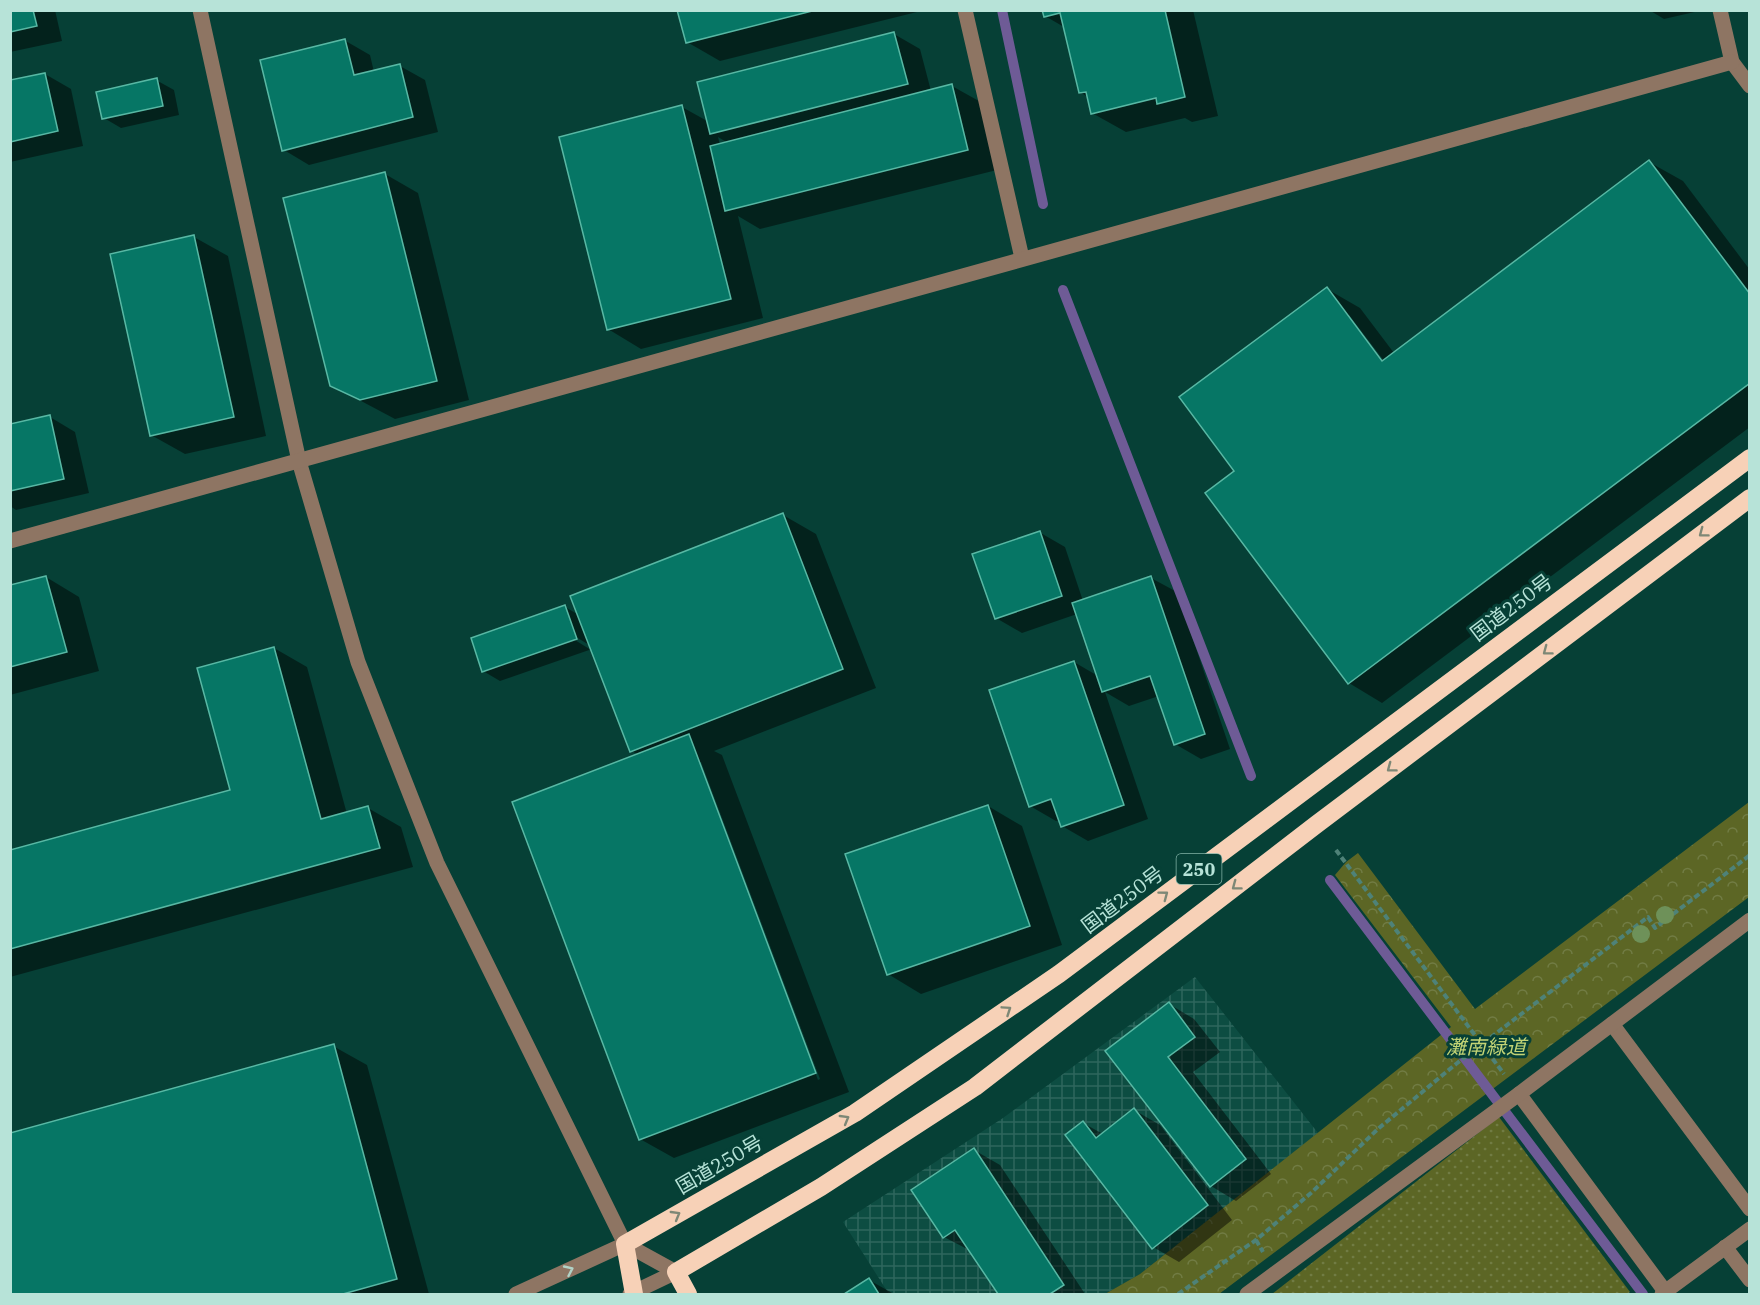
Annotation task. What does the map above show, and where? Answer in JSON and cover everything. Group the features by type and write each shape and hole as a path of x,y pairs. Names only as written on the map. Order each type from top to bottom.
{"highway":[{"name":"国道250号","path":"625,1244 855,1113 1059,974 1749,458"},
{"name":"250","path":"676,1272 822,1188 975,1087 1317,824 1749,498"},
{"path":"625,1244 632,1294"},
{"path":"676,1272 688,1294"}],"street":[{"path":"200,10 299,461 358,662 437,863 625,1244 676,1272"},
{"path":"965,10 1022,258"},
{"path":"1720,10 1732,62 1749,86"},
{"path":"10,540 1732,62"},
{"path":"1247,1294 1519,1094 1749,920"},
{"path":"1612,1024 1749,1209"},
{"path":"1519,1094 1665,1294 1749,1229"},
{"path":"516,1294 625,1244"},
{"path":"1725,1247 1749,1280"},
{"path":"632,1294 676,1272"}],"path":[{"path":"1336,850 1519,1094"},
{"path":"1178,1294 1256,1240 1311,1193 1378,1128 1456,1064 1648,917 1655,928 1749,855"}],"shaded area":[{"path":"1195,977 1318,1133 1140,1274 1105,1294 889,1294 843,1222 1003,1118"}],"green space":[{"name":"灘南緑道","path":"1749,802 1749,897 1219,1294 1105,1294 1140,1274 1451,1027 1335,875 1346,862 1358,853 1475,1009"},
{"path":"1499,1117 1630,1292 1627,1294 1272,1294"}],"building":[{"path":"10,10 33,10 37,26 10,32"},
{"path":"677,10 816,10 686,43"},
{"path":"1042,10 1165,10 1185,97 1157,104 1156,98 1091,114 1086,92 1079,93 1060,13 1044,17"},
{"path":"894,32 908,84 710,134 697,82"},
{"path":"345,39 354,75 400,64 413,117 282,151 260,60"},
{"path":"45,73 58,131 10,142 10,80"},
{"path":"157,78 163,106 102,119 96,92"},
{"path":"952,84 968,150 725,211 710,146"},
{"path":"682,105 731,299 607,330 559,137"},
{"path":"1649,160 1750,294 1750,383 1348,684 1205,493 1234,471 1179,397 1327,287 1382,361"},
{"path":"385,172 437,381 360,400 330,386 283,198"},
{"path":"194,235 234,417 150,436 110,254"},
{"path":"50,415 64,479 10,491 10,424"},
{"path":"783,513 843,669 630,752 570,596"},
{"path":"1040,531 1062,596 995,619 972,554"},
{"path":"46,576 67,652 10,667 10,585"},
{"path":"1151,576 1205,734 1174,745 1150,676 1102,692 1072,603"},
{"path":"565,605 577,639 482,672 471,638"},
{"path":"274,647 321,819 368,806 380,848 10,949 10,850 230,790 197,668"},
{"path":"1074,661 1124,805 1061,827 1051,799 1029,807 989,690"},
{"path":"689,734 816,1073 639,1140 512,802"},
{"path":"988,805 1030,926 887,975 845,854"},
{"path":"1169,1002 1195,1037 1168,1057 1246,1159 1210,1187 1105,1051"},
{"path":"334,1044 397,1279 343,1294 10,1294 10,1133"},
{"path":"1134,1108 1208,1205 1152,1249 1065,1135 1083,1121 1096,1138"},
{"path":"974,1148 1064,1285 1050,1294 998,1294 955,1230 943,1238 911,1190"},
{"path":"869,1278 879,1294 844,1294"}],"waterway":[{"path":"1002,10 1043,204"},
{"path":"1063,290 1251,776"},
{"path":"1330,880 1643,1294"}]}
